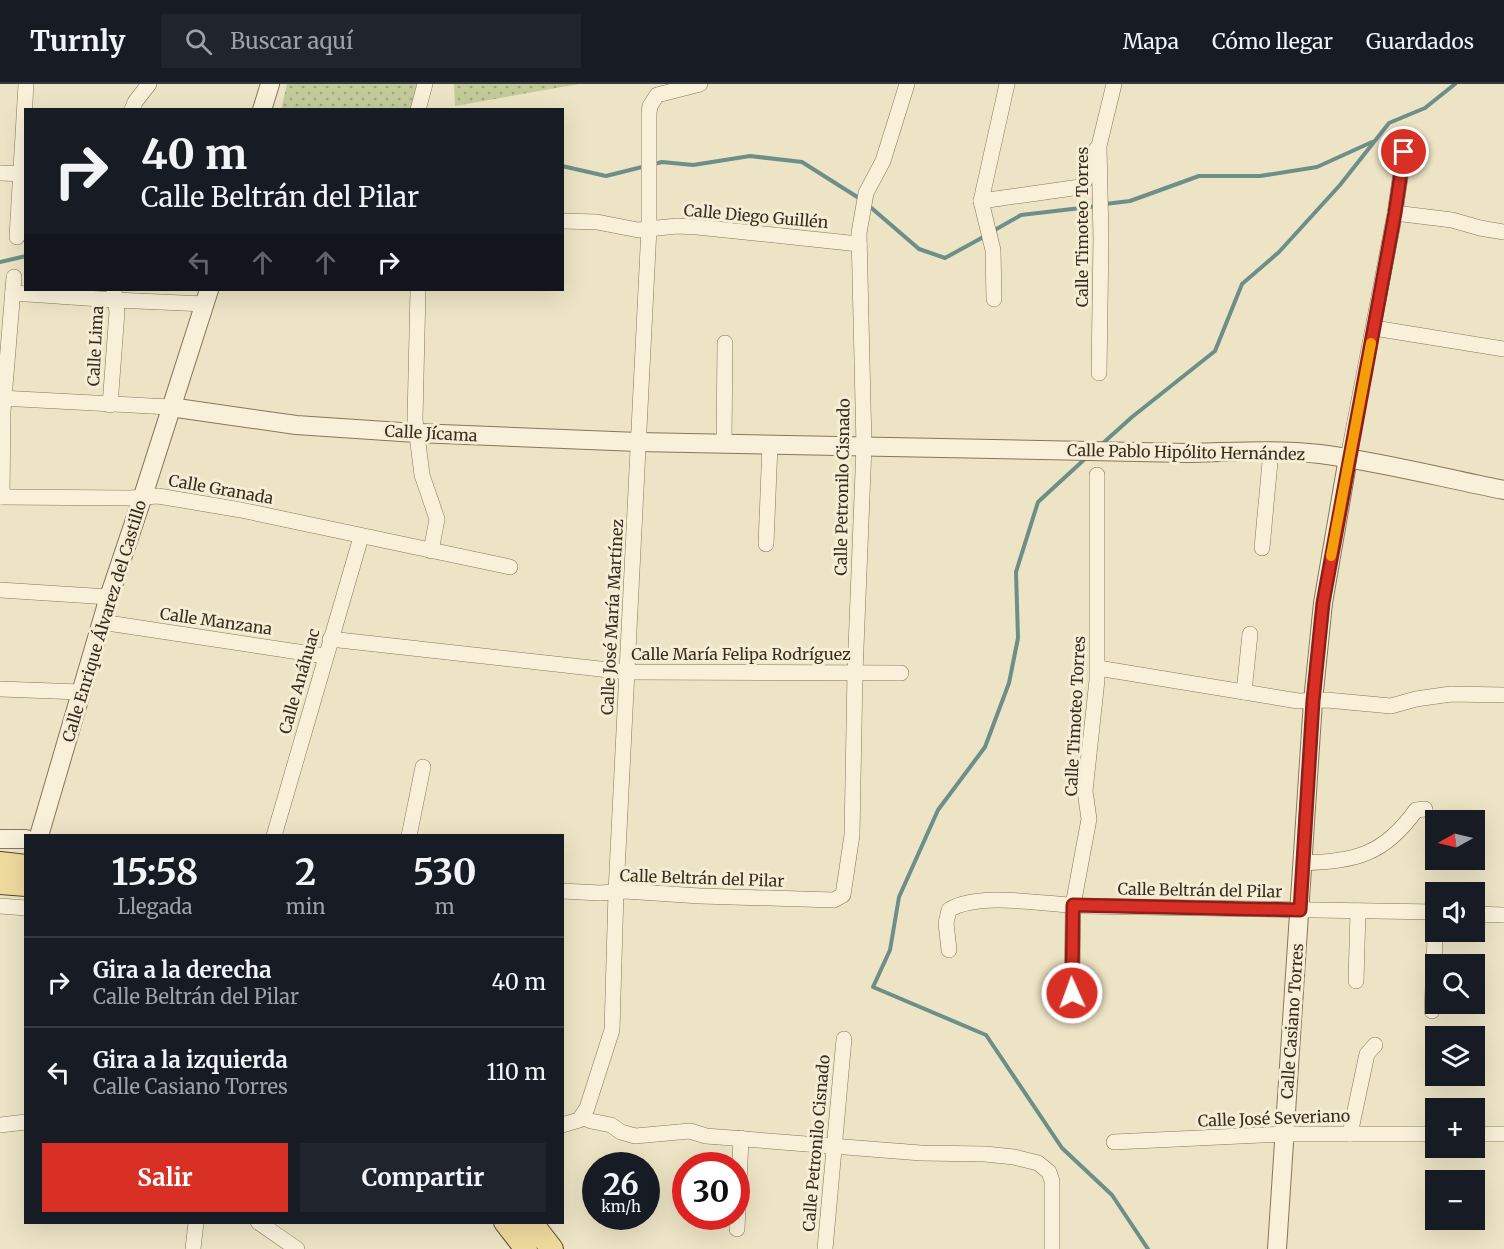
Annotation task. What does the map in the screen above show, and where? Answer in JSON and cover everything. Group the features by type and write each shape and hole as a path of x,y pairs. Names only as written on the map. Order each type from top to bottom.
{"main road":[{"path":"0,864 24,866"},
{"path":"0,883 24,885"},
{"path":"507,1224 526,1249"},
{"path":"533,1224 552,1249"}],"street":[{"path":"25,108 26,84"},
{"path":"133,108 149,84"},
{"path":"263,108 270,84"},
{"path":"419,108 425,84"},
{"name":"Calle José María Martínez","path":"582,1117 612,1030 616,892 649,228 649,113 650,106 657,95 700,84"},
{"name":"Calle Petronilo Cisnado","path":"840,898 844,892 852,835 855,673 864,446 859,244 861,215 866,193 883,161 907,84"},
{"path":"994,299 993,250 981,201 1007,84"},
{"name":"Calle Timoteo Torres","path":"1099,373 1101,238 1099,152 1114,84"},
{"path":"17,237 24,129"},
{"path":"981,201 1080,187 1086,180 1092,154 1099,152"},
{"name":"Calle Casiano Torres","path":"1277,1249 1313,701 1323,603 1395,213 1404,152"},
{"path":"0,173 22,174"},
{"path":"1395,213 1452,220 1504,232"},
{"name":"Calle Diego Guillén","path":"564,221 597,222 632,229 698,227 859,244"},
{"path":"1,497 2,398 14,277"},
{"path":"418,291 416,433 422,475 438,519 431,551"},
{"path":"13,293 207,297"},
{"name":"Calle Lima","path":"110,405 117,312 115,295"},
{"name":"Calle Enrique Álvarez del Castillo","path":"40,834 101,622 207,297"},
{"path":"1374,328 1504,349"},
{"path":"724,443 725,343"},
{"name":"Calle Jícama","path":"2,398 171,407 296,425 416,433 638,442 864,446"},
{"path":"766,544 770,445"},
{"name":"Calle Pablo Hipólito Hernández","path":"864,446 1187,453 1271,451 1320,454 1504,490"},
{"path":"1262,548 1271,451"},
{"name":"Calle Timoteo Torres","path":"1072,993 1073,905 1089,819 1085,791 1098,668 1097,475"},
{"name":"Calle Granada","path":"1,497 130,498 158,496 241,510 510,567"},
{"name":"Calle Anáhuac","path":"275,834 361,537"},
{"path":"0,590 109,597"},
{"name":"Calle Manzana","path":"101,622 325,656"},
{"path":"1244,693 1250,634"},
{"name":"Calle María Felipa Rodríguez","path":"330,639 627,672 901,673"},
{"path":"1098,668 1298,701 1327,700 1392,706 1416,699 1451,694 1504,695"},
{"path":"0,689 81,692"},
{"path":"409,834 423,767"},
{"path":"1304,863 1346,860 1369,852 1399,833 1416,810 1425,809"},
{"path":"0,839 24,839"},
{"name":"Calle Beltrán del Pilar","path":"564,891 600,893 625,891 834,900 840,898"},
{"name":"Calle Beltrán del Pilar","path":"949,950 946,916 949,910 957,906 988,900 1073,905 1425,913"},
{"path":"0,906 24,908"},
{"path":"1356,981 1358,911"},
{"path":"1485,914 1504,915"},
{"name":"Calle Petronilo Cisnado","path":"825,1249 844,1039"},
{"path":"1350,1134 1367,1054 1375,1045"},
{"path":"564,1125 582,1117 610,1125 621,1132 635,1136 690,1131 706,1136 921,1153 985,1154 1034,1161 1050,1174 1053,1186 1052,1249"},
{"path":"0,1125 24,1122"},
{"name":"Calle José Severiano","path":"1114,1142 1284,1134 1425,1134"},
{"path":"1485,1134 1504,1134"},
{"path":"741,1138 741,1152"},
{"path":"193,1249 196,1224"},
{"path":"261,1224 297,1249"}],"green space":[{"path":"287,84 418,84 411,108 281,108"},
{"path":"454,84 579,84 455,106"}],"waterway":[{"path":"1102,444 1215,351 1242,284 1279,252 1340,185 1389,123 1425,108 1455,84"},
{"path":"1105,204 1130,201 1199,176 1260,176 1317,167 1372,142"},
{"path":"654,164 662,162 693,165 750,156 802,162 862,200"},
{"path":"564,166 606,176 646,166"},
{"path":"868,205 919,249 945,258 987,235"},
{"path":"993,231 1021,215 1098,206"},
{"path":"0,262 24,256"},
{"path":"1087,457 1038,502 1016,572 1018,638 1009,683 985,747 938,810 899,897 890,950 873,987 986,1035 1062,1148 1112,1195 1148,1249"}],"slow traffic":[{"path":"1331,556 1371,343"}],"route":[{"path":"1072,993 1073,905 1300,910 1313,701 1323,603 1395,213 1404,152"}]}
